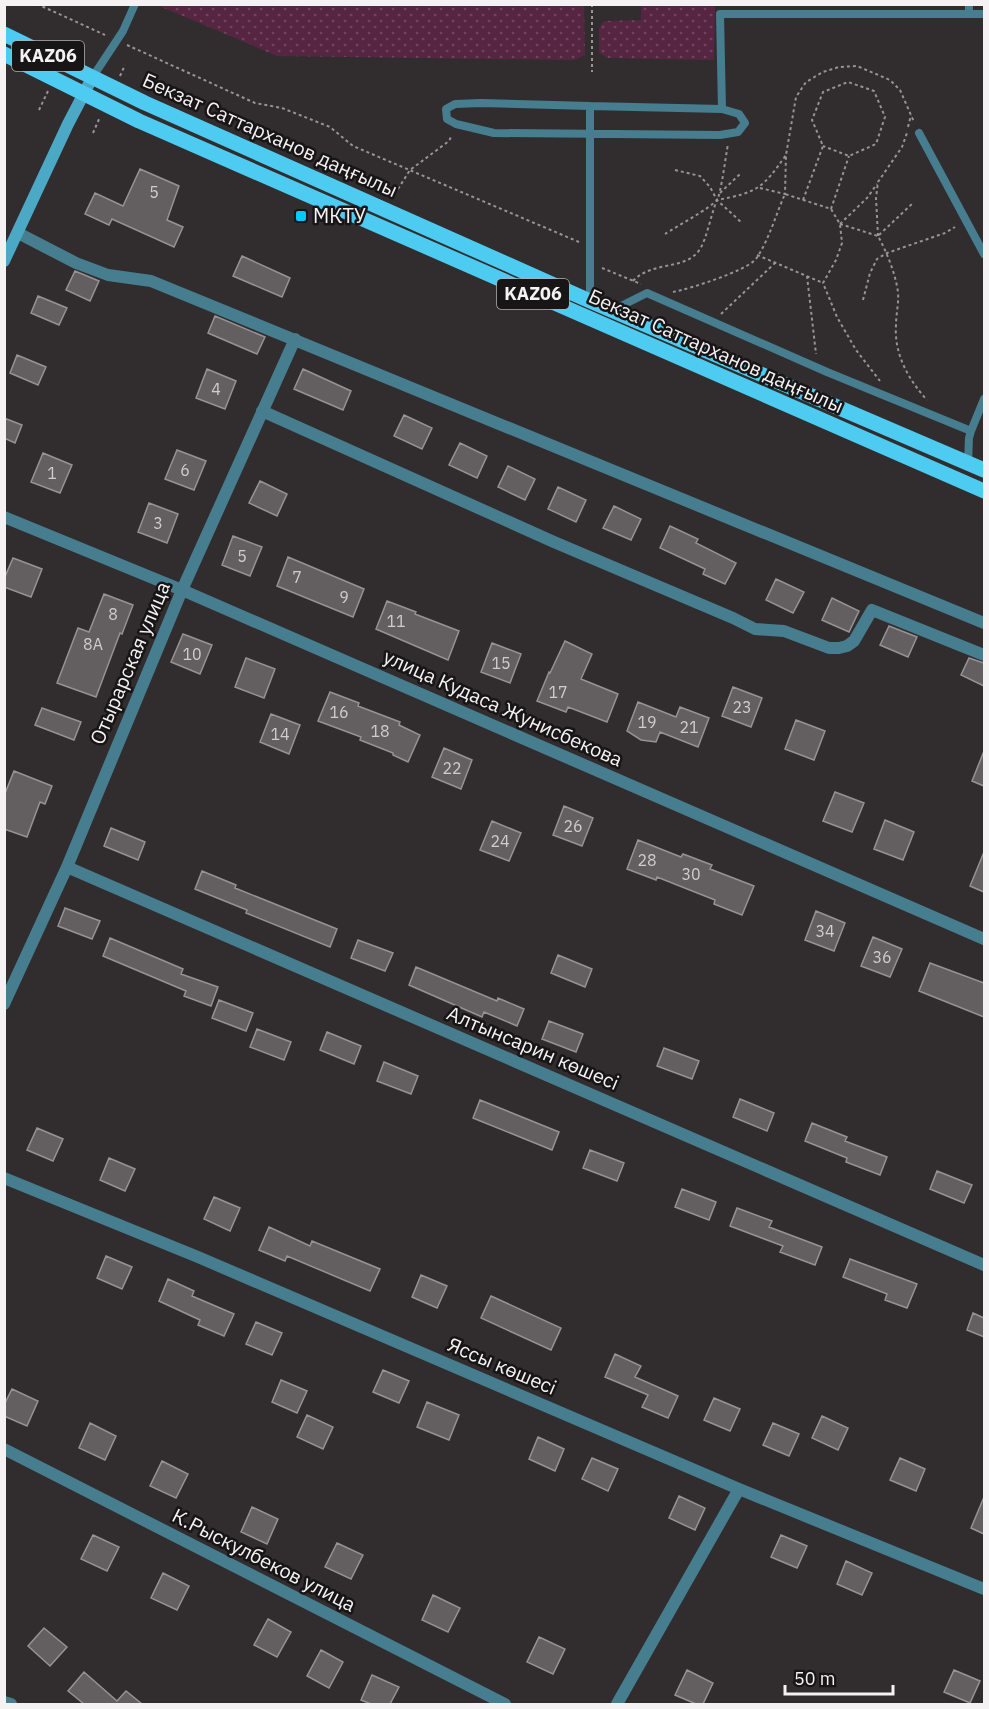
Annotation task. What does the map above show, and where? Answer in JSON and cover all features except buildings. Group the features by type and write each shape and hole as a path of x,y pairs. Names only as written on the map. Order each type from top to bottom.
{"main road":[{"name":"Бекзат Саттарханов даңғылы","path":"4,34 92,78 590,301 984,470"},
{"name":"Бекзат Саттарханов даңғылы","path":"4,54 160,131 984,491"},
{"path":"4,261 92,78"}],"street":[{"path":"18,233 76,263 108,274 151,281 984,623"},
{"name":"Отырарская улица","path":"4,1004 67,867 182,590 295,339"},
{"path":"262,411 754,629 784,632 829,648 839,648 854,641 872,610 984,655"},
{"name":"улица Кудаса Жунисбекова","path":"4,517 182,590 984,939"},
{"name":"Алтынсарин көшесі","path":"67,867 984,1265"},
{"name":"Яссы көшесі","path":"4,1178 198,1257 739,1489 984,1589"},
{"name":"К.Рыскулбеков улица","path":"4,1449 505,1704"},
{"path":"616,1704 739,1489"},
{"path":"4,1702 11,1704"}],"lane":[{"path":"92,78 117,41 135,4"},
{"path":"969,4 969,14"},
{"path":"722,110 720,9 984,14"},
{"path":"481,103 722,110 739,114 745,123 738,132 590,135 494,133 456,124 447,119 447,109 455,104 481,103"},
{"path":"590,106 590,301"},
{"path":"920,133 984,254"},
{"path":"612,310 647,293 971,431"},
{"path":"968,463 969,438 984,399"}],"path":[{"path":"37,4 255,103 282,108 330,127 353,146 590,247"},
{"path":"591,4 592,72"},
{"path":"604,268 646,286 647,293 665,293 692,288 754,261 785,194 786,155 796,97 806,82 823,72 839,67 857,66 876,72 890,80 900,90 920,133"},
{"path":"803,200 823,146 812,120 823,92 848,82 874,91 885,117 876,144 849,156 823,146"},
{"path":"840,224 867,198 902,147 911,115"},
{"path":"398,189 410,170 449,141 456,124"},
{"path":"633,280 647,270 688,260 700,251 720,193 730,133"},
{"path":"665,234 717,200 746,195 760,188 786,155"},
{"path":"831,209 849,156"},
{"path":"675,170 700,176 710,187 717,200 742,223"},
{"path":"720,193 740,174"},
{"path":"878,182 876,198 878,236 887,253 898,293 895,327 898,353 908,376 934,406"},
{"path":"760,188 831,209 840,224 842,243 836,260 823,283"},
{"path":"878,236 914,202"},
{"path":"863,300 870,273 877,259 887,253 945,233 967,220"},
{"path":"840,224 878,236"},
{"path":"758,255 823,283 837,317 856,350 897,400"},
{"path":"712,322 775,263"},
{"path":"807,276 813,337 819,368"}],"shaded area":[{"path":"157,5 584,5 585,55 574,60 277,56"},
{"path":"641,5 715,5 714,60 608,58 599,53 599,28 604,21 641,20"}],"place":[{"name":"МКТУ","path":"301,216"}]}
